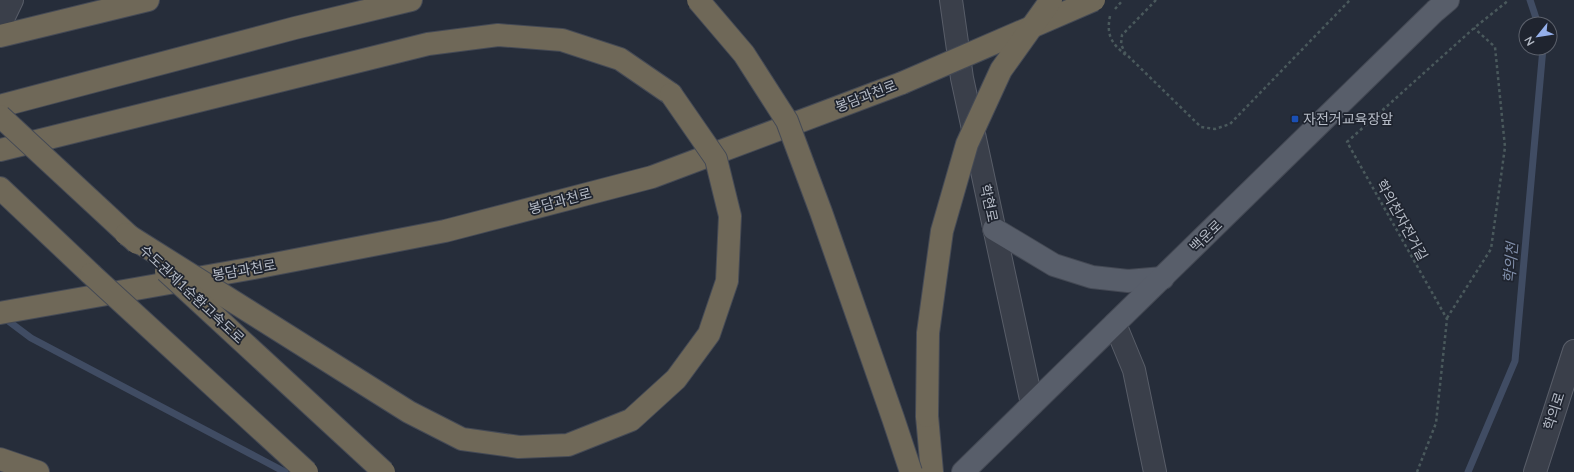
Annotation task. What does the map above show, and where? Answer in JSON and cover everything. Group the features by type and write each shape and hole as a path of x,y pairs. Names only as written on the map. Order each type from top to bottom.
{"highway":[{"path":"0,36 148,0"},
{"path":"0,106 295,28 411,0"},
{"path":"698,0 744,54 787,121 824,219 911,472"},
{"path":"932,472 927,416 928,333 942,232 967,144 1001,70 1051,0"},
{"name":"봉담과천로","path":"0,313 254,268 445,231 652,177 902,83 1094,0"},
{"path":"0,150 428,44 498,35 562,40 620,59 671,94 716,159 730,216 727,281 709,334 676,378 631,420 568,445 518,447 462,439 409,412 126,234"},
{"name":"수도권제1순환고속도로","path":"0,116 384,472"},
{"path":"0,188 96,280 307,472"},
{"path":"0,459 38,472"}],"main road":[{"name":"백운로","path":"963,472 1442,5"},
{"path":"994,229 1054,265 1092,276 1128,281 1163,278"}],"street":[{"path":"0,25 12,0"},
{"name":"학현로","path":"951,0 962,78 1032,404"},
{"path":"1115,324 1134,370 1155,472"},
{"name":"학의로","path":"1535,472 1574,351"}],"path":[{"path":"1123,0 1109,17 1110,35 1115,46 1141,68"},
{"path":"1156,0 1122,35 1121,44 1125,53 1201,127 1215,129 1230,124 1350,0"},
{"path":"1418,472 1436,424 1447,318 1491,249 1505,147 1495,47 1474,28 1509,0"},
{"name":"학의천자전거길","path":"1447,318 1347,142 1474,28"}],"waterway":[{"name":"학의천","path":"1530,0 1535,16"},
{"name":"학의천","path":"1468,472 1515,361 1542,56"},
{"path":"3,317 31,338 285,472"}],"place":[{"name":"자전거교육장앞","path":"1295,119"}]}
